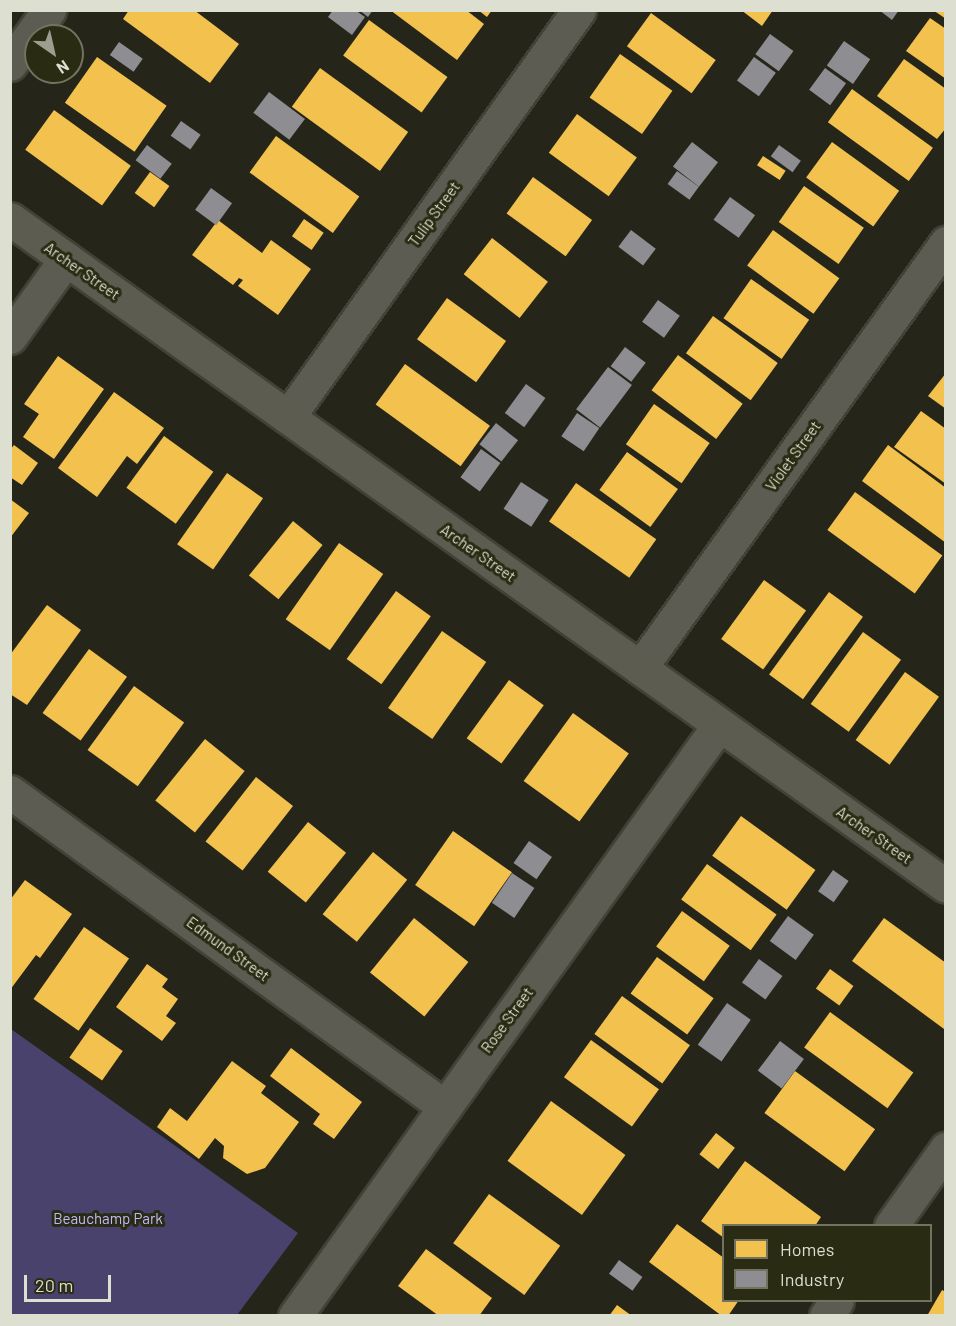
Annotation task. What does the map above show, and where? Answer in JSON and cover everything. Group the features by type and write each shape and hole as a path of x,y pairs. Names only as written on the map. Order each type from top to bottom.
{"main road":[{"name":"Archer Street","path":"10,219 945,886"}],"street":[{"path":"10,64 49,10"},
{"name":"Tulip Street","path":"288,417 579,10"},
{"name":"Violet Street","path":"640,668 945,243"},
{"path":"10,337 66,259"},
{"name":"Rose Street","path":"295,1316 719,725"},
{"name":"Edmund Street","path":"10,792 445,1107"},
{"path":"892,1224 945,1149"},
{"path":"826,1316 836,1302"}],"green space":[{"name":"Beauchamp Park","path":"11,1029 298,1233 237,1315 11,1315"}],"building: Homes":[{"path":"129,10 194,10 239,44 210,83 123,19"},
{"path":"390,10 466,10 484,24 457,60"},
{"path":"478,10 492,10 487,17"},
{"path":"741,10 773,10 762,26"},
{"path":"933,10 946,10 946,19"},
{"path":"651,13 716,60 692,93 627,46"},
{"path":"930,18 946,29 946,79 906,51"},
{"path":"369,20 447,77 422,113 343,56"},
{"path":"620,54 672,91 642,134 590,97"},
{"path":"97,57 167,106 135,152 65,103 78,84 84,84 84,76"},
{"path":"904,59 946,89 946,128 937,139 877,96"},
{"path":"320,68 408,132 380,171 292,107"},
{"path":"852,89 933,148 909,181 828,122"},
{"path":"54,110 131,166 102,205 25,150"},
{"path":"577,114 637,157 609,196 549,153"},
{"path":"276,136 359,197 333,233 250,172"},
{"path":"832,142 899,191 873,226 806,178"},
{"path":"763,156 786,171 780,180 757,165"},
{"path":"150,172 169,186 154,207 135,193"},
{"path":"533,177 592,220 566,256 507,213"},
{"path":"804,186 864,228 839,264 779,222"},
{"path":"304,219 324,233 312,250 292,236"},
{"path":"218,220 262,253 271,240 311,269 278,315 238,286 243,280 239,278 233,285 192,255"},
{"path":"773,230 839,278 813,314 747,266"},
{"path":"492,238 548,282 520,318 464,274"},
{"path":"751,279 809,320 782,359 723,318"},
{"path":"447,298 506,341 476,382 417,339"},
{"path":"713,316 778,363 751,400 686,353"},
{"path":"678,355 743,404 716,439 652,390"},
{"path":"58,356 104,389 54,459 23,437 39,414 24,404"},
{"path":"405,364 490,426 461,466 376,404"},
{"path":"946,373 946,409 928,396"},
{"path":"114,392 164,428 137,464 127,456 97,497 58,468"},
{"path":"654,404 710,443 682,483 626,444"},
{"path":"921,411 946,429 946,484 894,447"},
{"path":"164,436 213,472 176,524 126,488"},
{"path":"14,445 38,463 22,485 10,477 10,450"},
{"path":"888,445 946,488 946,543 862,481"},
{"path":"627,452 678,489 650,527 599,490"},
{"path":"227,473 263,498 213,570 177,544"},
{"path":"576,483 656,539 629,578 549,522"},
{"path":"855,492 942,555 915,594 827,530"},
{"path":"10,499 29,513 10,538"},
{"path":"293,521 323,545 278,599 249,575"},
{"path":"339,543 383,574 330,650 286,619"},
{"path":"764,580 806,611 763,670 721,639"},
{"path":"396,591 431,616 381,684 347,659"},
{"path":"829,592 863,617 803,699 769,675"},
{"path":"47,605 81,630 27,705 10,694 10,655"},
{"path":"442,631 486,662 432,739 388,708"},
{"path":"863,632 901,660 849,732 811,704"},
{"path":"89,649 127,677 81,741 43,713"},
{"path":"905,672 939,697 890,765 856,740"},
{"path":"509,680 544,705 501,764 467,738"},
{"path":"134,686 184,722 138,786 88,750"},
{"path":"573,713 629,754 579,822 524,781"},
{"path":"205,739 245,771 195,832 155,800"},
{"path":"256,777 293,806 243,871 206,842"},
{"path":"741,816 815,870 787,910 712,856"},
{"path":"308,822 346,853 306,903 268,872"},
{"path":"453,831 512,872 474,926 415,885"},
{"path":"373,852 407,880 357,942 323,914"},
{"path":"707,864 777,915 751,950 681,900"},
{"path":"25,880 72,914 40,958 36,955 10,990 10,900"},
{"path":"682,911 730,946 704,981 656,947"},
{"path":"414,918 468,962 424,1016 370,972"},
{"path":"884,918 946,963 944,1029 852,961"},
{"path":"84,927 129,959 79,1031 34,999"},
{"path":"657,957 714,998 687,1035 631,993"},
{"path":"147,964 168,979 162,987 178,999 166,1016 176,1023 162,1041 116,1007"},
{"path":"830,969 853,986 839,1005 816,988"},
{"path":"622,996 690,1045 662,1083 594,1034"},
{"path":"830,1012 913,1073 887,1108 804,1048"},
{"path":"90,1028 123,1051 102,1080 69,1057"},
{"path":"591,1040 659,1089 632,1127 564,1077"},
{"path":"291,1048 362,1102 334,1139 313,1124 320,1114 270,1076"},
{"path":"232,1061 266,1086 261,1093 299,1122 265,1168 247,1174 223,1158 224,1146 215,1138 199,1159 157,1127 170,1108 187,1121"},
{"path":"795,1071 875,1129 845,1171 764,1113"},
{"path":"551,1101 625,1155 582,1215 508,1161"},
{"path":"716,1133 735,1148 718,1169 699,1154"},
{"path":"745,1161 821,1217 816,1224 722,1224 722,1237 701,1221"},
{"path":"489,1194 560,1246 524,1295 453,1243"},
{"path":"677,1224 722,1257 722,1302 738,1302 728,1316 722,1316 649,1262"},
{"path":"426,1249 492,1298 479,1316 439,1316 398,1286"},
{"path":"942,1290 946,1292 946,1316 927,1316"},
{"path":"617,1305 632,1316 609,1316"}],"building: Industry":[{"path":"333,10 355,10 365,17 352,35 328,17"},
{"path":"359,10 373,10 368,17"},
{"path":"879,10 899,10 892,20"},
{"path":"770,34 793,51 779,71 755,54"},
{"path":"844,41 870,59 853,84 827,66"},
{"path":"119,42 143,59 134,72 110,55"},
{"path":"754,57 776,73 759,96 737,80"},
{"path":"825,68 846,83 830,105 809,90"},
{"path":"269,92 305,119 289,140 253,113"},
{"path":"181,121 201,135 190,150 171,136"},
{"path":"692,142 718,162 699,187 673,166"},
{"path":"147,145 172,164 160,179 136,160"},
{"path":"779,145 801,161 793,172 771,156"},
{"path":"677,171 699,187 689,200 668,184"},
{"path":"211,188 232,203 216,225 195,210"},
{"path":"730,197 755,215 739,238 714,220"},
{"path":"631,230 656,249 643,265 618,247"},
{"path":"658,300 680,316 664,338 642,322"},
{"path":"625,347 646,363 631,382 611,366"},
{"path":"608,367 632,385 600,427 576,409"},
{"path":"526,384 545,398 524,427 505,413"},
{"path":"577,413 599,428 584,451 561,436"},
{"path":"496,423 518,440 501,462 479,444"},
{"path":"481,449 500,463 480,491 460,477"},
{"path":"521,482 549,500 531,527 504,509"},
{"path":"529,841 552,857 536,879 514,863"},
{"path":"833,870 849,881 834,902 818,891"},
{"path":"512,873 534,888 514,918 492,903"},
{"path":"788,916 814,935 796,960 770,941"},
{"path":"759,959 782,976 765,1000 742,982"},
{"path":"727,1003 751,1020 722,1061 698,1045"},
{"path":"780,1041 804,1059 782,1089 758,1071"},
{"path":"619,1260 642,1277 632,1291 609,1274"}]}
